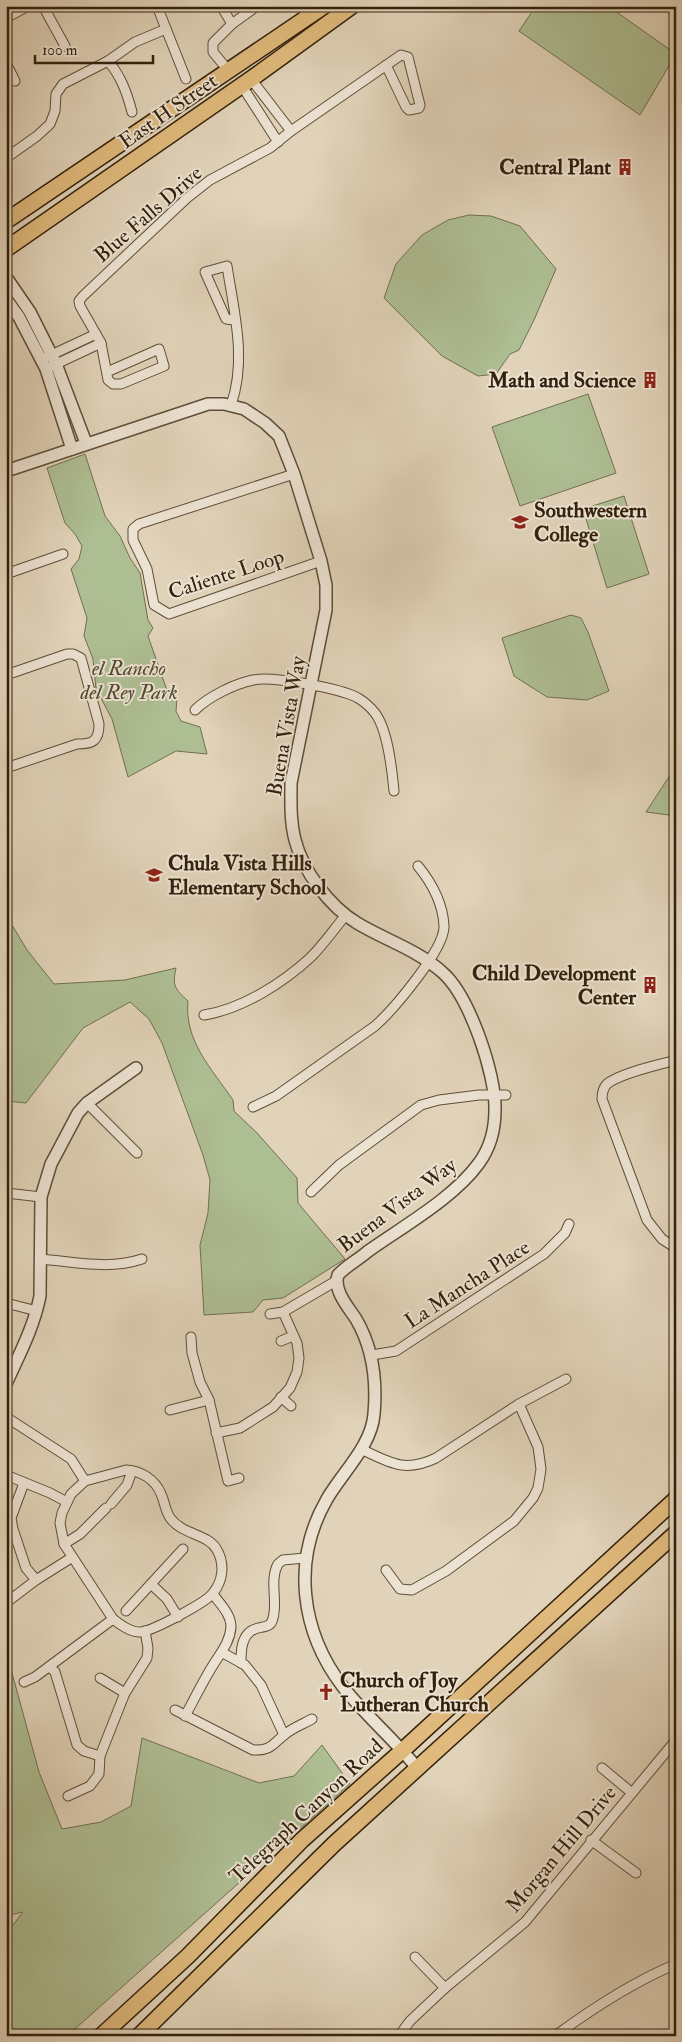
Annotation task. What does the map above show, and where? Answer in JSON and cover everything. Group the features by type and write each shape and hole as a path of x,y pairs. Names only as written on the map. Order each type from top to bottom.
{"main road":[{"name":"East H Street","path":"6,221 324,6"},
{"name":"East H Street","path":"6,249 246,83 352,6"},
{"name":"Telegraph Canyon Road","path":"101,2036 188,1956 302,1840 403,1750 676,1498"},
{"name":"Telegraph Canyon Road","path":"139,2036 334,1844 676,1533"}],"street":[{"path":"6,18 28,6"},
{"path":"43,6 65,46"},
{"path":"157,6 186,79"},
{"path":"221,6 232,24"},
{"path":"228,70 213,52 213,43 232,24 257,6"},
{"path":"6,158 37,136 50,124 55,111 56,94 63,84 108,61 135,42 166,29"},
{"name":"Blue Falls Drive","path":"107,372 101,344 80,306 79,301 82,296 187,198 210,180 270,148 291,130 400,55 408,57 420,105 419,108 409,110 406,107 386,65"},
{"path":"108,61 116,71 128,96 132,112"},
{"path":"6,64 15,81"},
{"path":"246,83 291,130"},
{"path":"246,83 278,142"},
{"path":"232,405 237,386 239,357 235,320 228,266 205,272 226,319 235,320"},
{"path":"6,277 30,312 48,362 72,449"},
{"path":"6,299 48,362 86,443"},
{"path":"48,362 96,334"},
{"path":"48,362 101,344"},
{"path":"159,349 164,366 121,384 113,384 108,380 107,372 159,349"},
{"name":"Buena Vista Way","path":"6,470 200,406 216,404 232,405 250,412 266,423 279,436 294,474 321,561 326,585 326,610 291,783 290,808 295,840 312,876 326,895 346,915 357,923 408,948 443,972 461,996 473,1022 500,1095 492,1134 484,1156 472,1172 458,1187 341,1272 336,1281 340,1293 360,1326 372,1355 374,1416 361,1449 326,1500 312,1532 305,1558 305,1602 316,1637 332,1672 345,1689 403,1750 417,1768"},
{"name":"Caliente Loop","path":"294,474 139,524 133,529 133,540 147,569 154,605 169,614 321,561"},
{"path":"6,574 63,554"},
{"path":"6,675 67,654 73,654 81,658 99,724 99,733 96,739 89,744 77,744 6,768"},
{"path":"195,710 212,696 253,680 276,680 342,692 358,698 374,712 378,719 388,747 394,791"},
{"path":"253,1108 276,1096 375,1026 390,1012 428,961 442,938 444,926 434,891 418,866"},
{"path":"204,1014 224,1010 249,1001 287,976 310,957 346,915"},
{"path":"676,1060 615,1079 605,1085 602,1092 605,1108 647,1220 662,1239 676,1248"},
{"path":"6,1384 37,1312 40,1296 41,1198 52,1164 78,1113 87,1103 136,1068"},
{"path":"311,1192 339,1165 421,1105 443,1099 500,1095"},
{"path":"87,1103 137,1153"},
{"path":"6,1193 41,1198"},
{"name":"La Mancha Place","path":"372,1355 396,1351 543,1255 565,1233 569,1224"},
{"path":"41,1259 108,1266 131,1263 142,1259"},
{"path":"270,1314 283,1312 336,1281"},
{"path":"6,1303 37,1312"},
{"path":"216,1433 240,1428 273,1407 290,1388 297,1372 299,1358 293,1336 283,1312"},
{"path":"281,1340 293,1336"},
{"path":"191,1337 192,1353 200,1382 209,1400 228,1481 239,1478"},
{"path":"361,1449 394,1465 423,1464 436,1458 519,1404 566,1379"},
{"path":"281,1397 292,1406"},
{"path":"170,1410 209,1400"},
{"path":"386,1570 400,1589 412,1590 446,1571 514,1521 533,1498 538,1488 541,1469 538,1447 519,1404"},
{"path":"6,1418 71,1459 85,1481"},
{"path":"126,1470 132,1471 151,1478 161,1492 171,1519 182,1530 207,1539 217,1549 223,1567 221,1577 213,1594 178,1617 145,1632 122,1627 113,1619 71,1558 64,1544 60,1523 62,1513 71,1494 85,1481 126,1470"},
{"path":"64,1544 80,1534 108,1506 127,1485 132,1471"},
{"path":"6,1475 67,1502"},
{"path":"24,1482 11,1518 26,1568 36,1580"},
{"path":"126,1611 184,1549"},
{"path":"6,1603 36,1580 71,1558"},
{"path":"241,1663 242,1642 252,1631 268,1626 273,1619 275,1578 278,1564 283,1560 305,1558"},
{"path":"151,1584 167,1599 178,1617"},
{"path":"185,1716 215,1662 223,1653 229,1637 230,1622 213,1594"},
{"path":"24,1682 35,1677 113,1619"},
{"path":"68,1796 90,1786 99,1774 100,1756 125,1693 147,1658 148,1648 145,1632"},
{"path":"223,1653 241,1663 261,1685 284,1735"},
{"path":"50,1666 55,1672 77,1745 100,1756"},
{"path":"100,1678 125,1693"},
{"path":"175,1710 253,1750 261,1750 276,1744 284,1735 312,1718"},
{"name":"Morgan Hill Drive","path":"400,2036 410,2021 445,1988 524,1922 675,1742"},
{"path":"602,1768 632,1793"},
{"path":"592,1840 636,1873"},
{"path":"415,1957 445,1988"},
{"path":"555,2036 581,2017 619,1994 653,1974 676,1964"}],"green space":[{"path":"536,6 608,6 676,54 640,115 519,31"},
{"path":"469,215 491,216 520,226 556,269 519,350 510,354 496,374 478,376 442,356 384,298 396,264 422,235 448,220"},
{"path":"588,394 616,473 520,506 492,427"},
{"name":"el Rancho del Rey Park","path":"85,454 105,516 120,536 130,558 140,573 148,620 153,628 148,636 169,696 177,698 176,711 181,721 200,727 207,754 176,751 128,777 112,719 96,689 93,659 84,636 87,618 71,569 79,559 82,546 75,534 65,523 47,468"},
{"path":"624,496 649,574 607,588 583,509"},
{"path":"571,615 581,618 588,632 609,691 587,700 547,697 514,676 502,638"},
{"path":"676,766 676,816 646,812"},
{"path":"6,915 27,950 54,984 125,980 176,968 174,979 176,987 188,1001 190,1029 195,1042 208,1066 233,1100 234,1111 257,1133 297,1178 298,1203 345,1259 283,1298 263,1300 253,1312 204,1315 200,1245 208,1213 210,1180 203,1155 162,1043 149,1019 130,1002 83,1028 26,1103 6,1101"},
{"path":"6,1651 39,1772 62,1829 101,1822 131,1806 142,1738 259,1783 294,1776 322,1745 350,1784 67,2036 6,2036 6,1934 23,1912 6,1916"}],"place":[{"name":"Central Plant","path":"625,167"},
{"name":"Math and Science","path":"650,380"},
{"name":"Southwestern College","path":"520,522"},
{"name":"Chula Vista Hills Elementary School","path":"154,875"},
{"name":"Child Development Center","path":"650,985"},
{"name":"Church of Joy Lutheran Church","path":"326,1692"}]}
